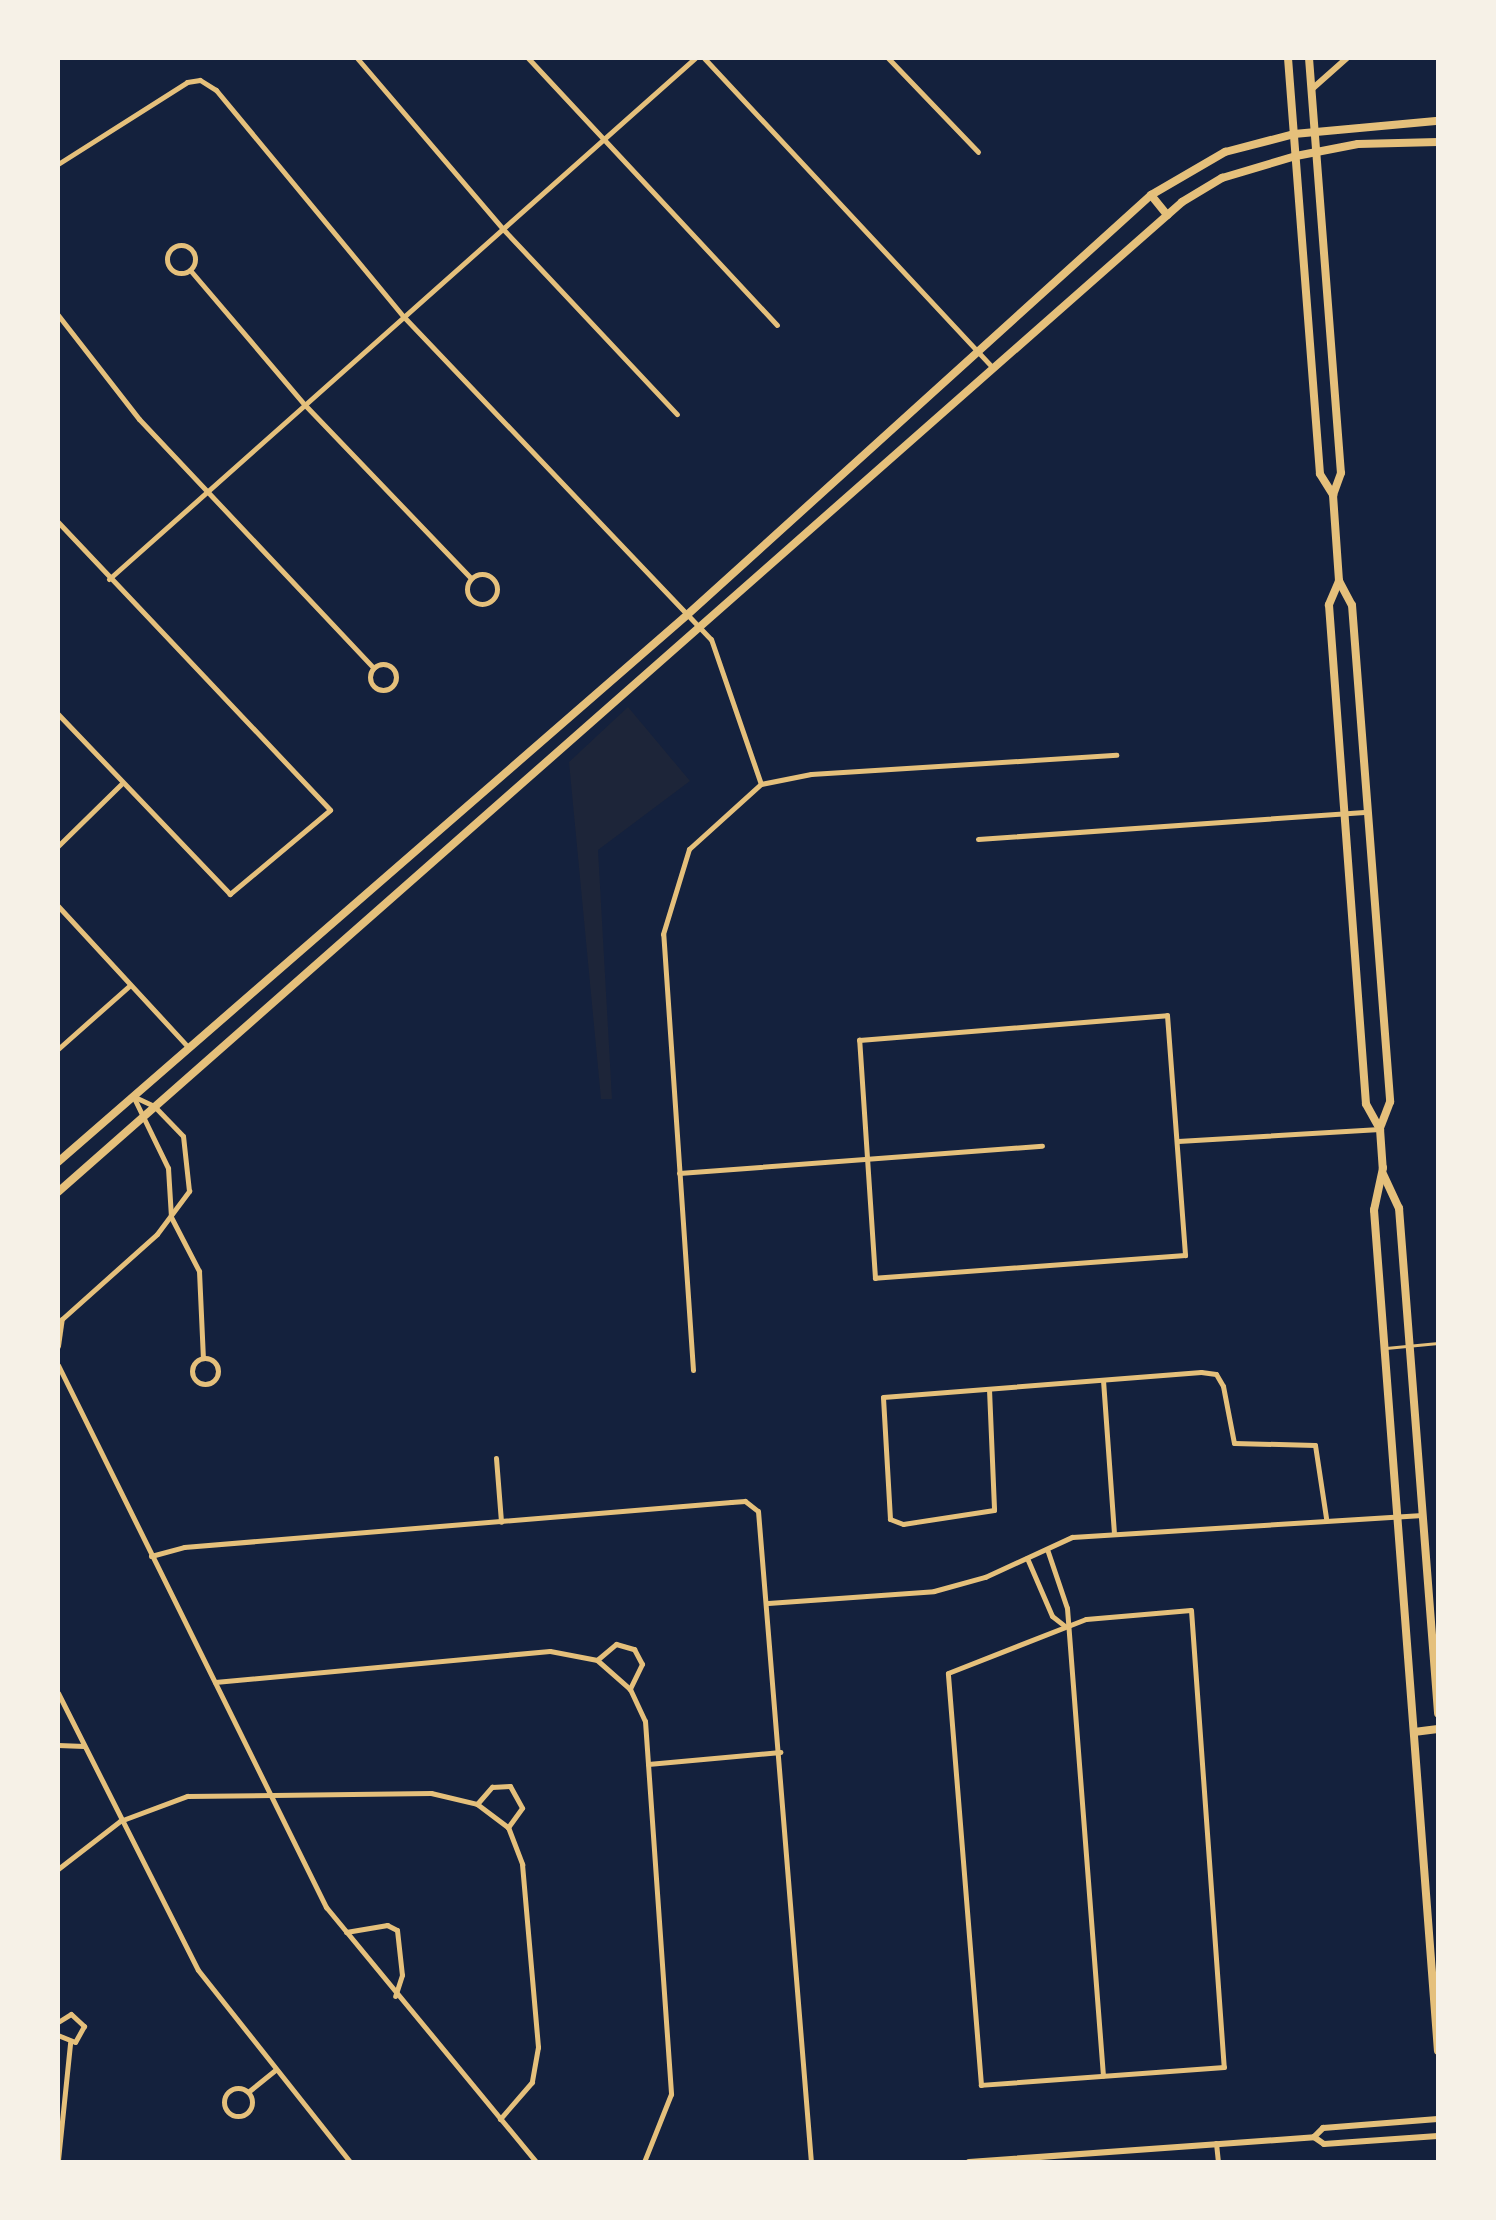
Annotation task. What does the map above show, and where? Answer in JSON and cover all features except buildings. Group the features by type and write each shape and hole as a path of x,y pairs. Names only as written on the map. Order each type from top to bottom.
{"main road":[{"path":"1288,58 1320,474 1333,495"},
{"path":"1308,58 1341,473 1333,495 1338,581 1329,605 1366,1104 1380,1129"},
{"path":"58,1162 686,614 1151,195 1225,152 1294,134 1314,129 1438,121"},
{"path":"58,1192 1166,215 1222,178 1296,156 1438,142"},
{"path":"1151,195 1166,215"},
{"path":"1315,414 1337,411"},
{"path":"846,470 858,485"},
{"path":"1338,581 1352,605 1390,1102 1380,1129 1383,1174 1374,1210 1414,1732 1434,1925 1438,2050"},
{"path":"544,737 554,752"},
{"path":"424,840 437,857"},
{"path":"374,884 384,904"},
{"path":"262,981 276,998"},
{"path":"1358,998 1382,994"},
{"path":"1383,1174 1399,1208 1438,1713"},
{"path":"1414,1732 1438,1730"}],"street":[{"path":"357,58 503,229 677,414"},
{"path":"528,58 776,326"},
{"path":"109,580 204,489 695,58"},
{"path":"704,58 993,368"},
{"path":"888,58 978,152"},
{"path":"1310,90 1347,58"},
{"path":"58,164 200,80 216,90 403,316 698,626 728,678 761,784"},
{"path":"190,270 192,250 172,248 170,268 190,270 304,404 471,578 472,600 493,599 492,578 471,578"},
{"path":"58,316 204,489 374,668 392,668 392,687 373,686 374,668"},
{"path":"58,522 330,810 230,894 58,714"},
{"path":"693,1370 662,934 672,886 688,848 761,784 811,774 1116,755"},
{"path":"58,846 122,783"},
{"path":"978,838 1368,812"},
{"path":"58,906 188,1047"},
{"path":"58,1048 130,984"},
{"path":"1166,1015 1178,1141 1185,1255 876,1278 858,1040 1166,1015"},
{"path":"58,1346 60,1319 170,1216 189,1191 188,1152 154,1106 133,1096"},
{"path":"133,1096 140,1118 168,1168 170,1216 199,1270 203,1358 192,1372 206,1383 218,1371 203,1358"},
{"path":"1178,1141 1380,1129"},
{"path":"679,1173 1042,1146"},
{"path":"58,1365 268,1795 344,1932 536,2162"},
{"path":"990,1390 994,1510 902,1524 892,1520 884,1509 880,1408 883,1397 898,1392 990,1390 1216,1374 1234,1443 1315,1445 1326,1518"},
{"path":"1103,1380 1114,1534"},
{"path":"496,1458 500,1522"},
{"path":"150,1556 184,1547 731,1502 752,1506 762,1522 812,2162"},
{"path":"768,1602 934,1591 1027,1558 1072,1537 1326,1518 1422,1515"},
{"path":"1047,1548 1068,1608 1065,1626 1102,2076"},
{"path":"1027,1558 1052,1616 1065,1626"},
{"path":"1191,1610 1224,2066 981,2084 948,1674 1065,1626 1191,1610"},
{"path":"597,1660 616,1644 634,1648 642,1664 630,1689"},
{"path":"214,1682 550,1651 597,1660 630,1689 644,1721 671,2094 644,2162"},
{"path":"58,1694 198,1970 350,2162"},
{"path":"58,1745 84,1746"},
{"path":"648,1764 780,1752"},
{"path":"477,1804 492,1787 518,1792 522,1808 508,1827"},
{"path":"58,1869 120,1821 187,1796 431,1793 477,1804 508,1827 526,1884 538,2047 532,2082 500,2119"},
{"path":"344,1932 387,1925 397,1930 402,1974 395,1996"},
{"path":"58,2022 70,2014 82,2022 82,2036 70,2042"},
{"path":"58,2035 70,2042"},
{"path":"58,2160 70,2042"},
{"path":"248,2092 247,2112 227,2110 228,2092 248,2092 274,2070"},
{"path":"969,2162 1314,2136 1323,2128 1438,2119"},
{"path":"1314,2136 1324,2144 1438,2136"},
{"path":"1216,2143 1218,2162"},
{"path":"1083,2153 1084,2162"}],"lane":[{"path":"1384,1348 1438,1343"}],"shaded area":[{"path":"628,707 690,781 598,850 612,1099 601,1099 569,762"}]}
